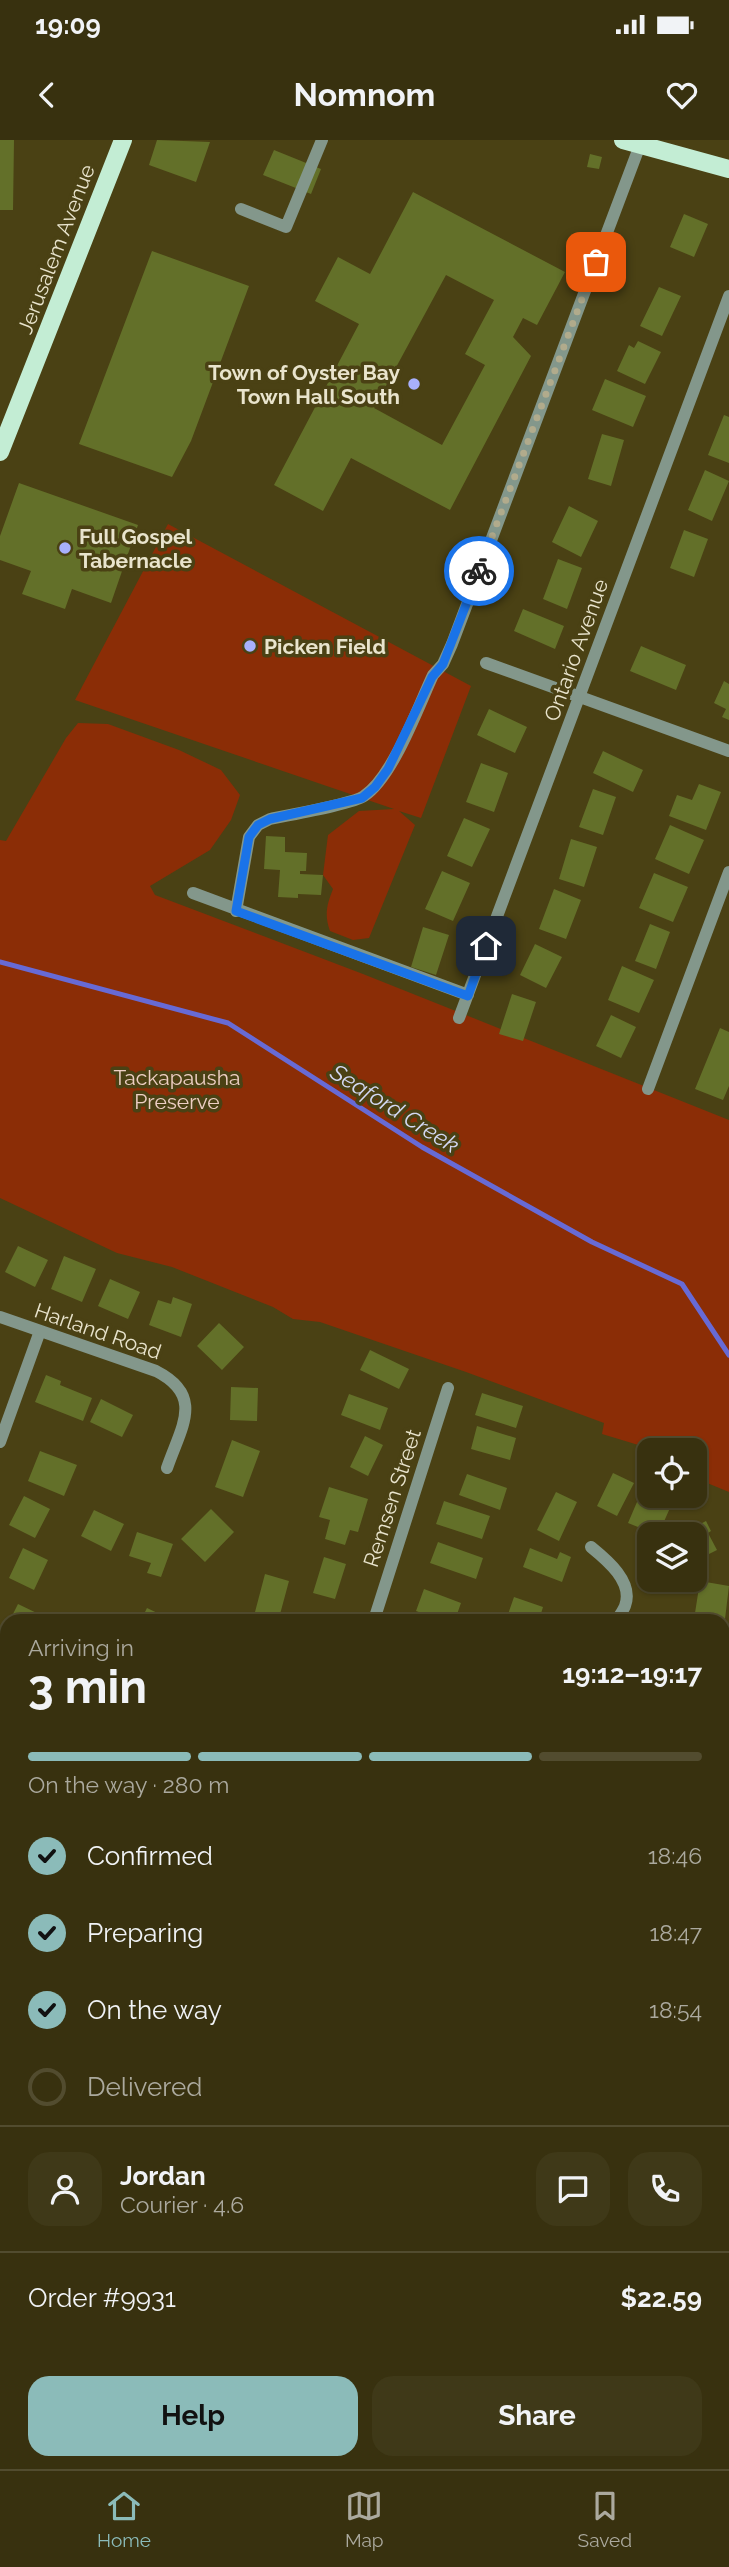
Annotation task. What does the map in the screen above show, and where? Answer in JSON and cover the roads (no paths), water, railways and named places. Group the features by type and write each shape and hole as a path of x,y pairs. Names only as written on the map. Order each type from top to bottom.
{"main road":[{"name":"Jerusalem Avenue","path":"0,452 123,140"},
{"path":"631,142 729,169"}],"street":[{"path":"241,209 286,227 322,140"},
{"path":"236,911 249,837 258,825 270,819 362,798 375,787 388,769 432,677 443,664 631,142"},
{"name":"Ontario Avenue","path":"459,1018 729,296"},
{"path":"486,663 729,751"},
{"path":"648,1089 729,872"},
{"path":"193,893 468,996"},
{"name":"Harland Road","path":"0,1317 156,1371 180,1387 186,1414 167,1468"},
{"path":"0,1442 40,1331"},
{"name":"Remsen Street","path":"376,1614 448,1388"},
{"path":"591,1546 608,1561 621,1578 627,1604 621,1614"}],"waterway":[{"name":"Seaford Creek","path":"0,962 228,1023 422,1147 592,1242 682,1284 729,1355"}],"place":[{"name":"Town of Oyster Bay Town Hall South","path":"414,384"},
{"name":"Full Gospel Tabernacle","path":"65,548"},
{"name":"Picken Field","path":"250,646"}],"park label":[{"name":"Tackapausha Preserve","path":"177,1089"}]}
